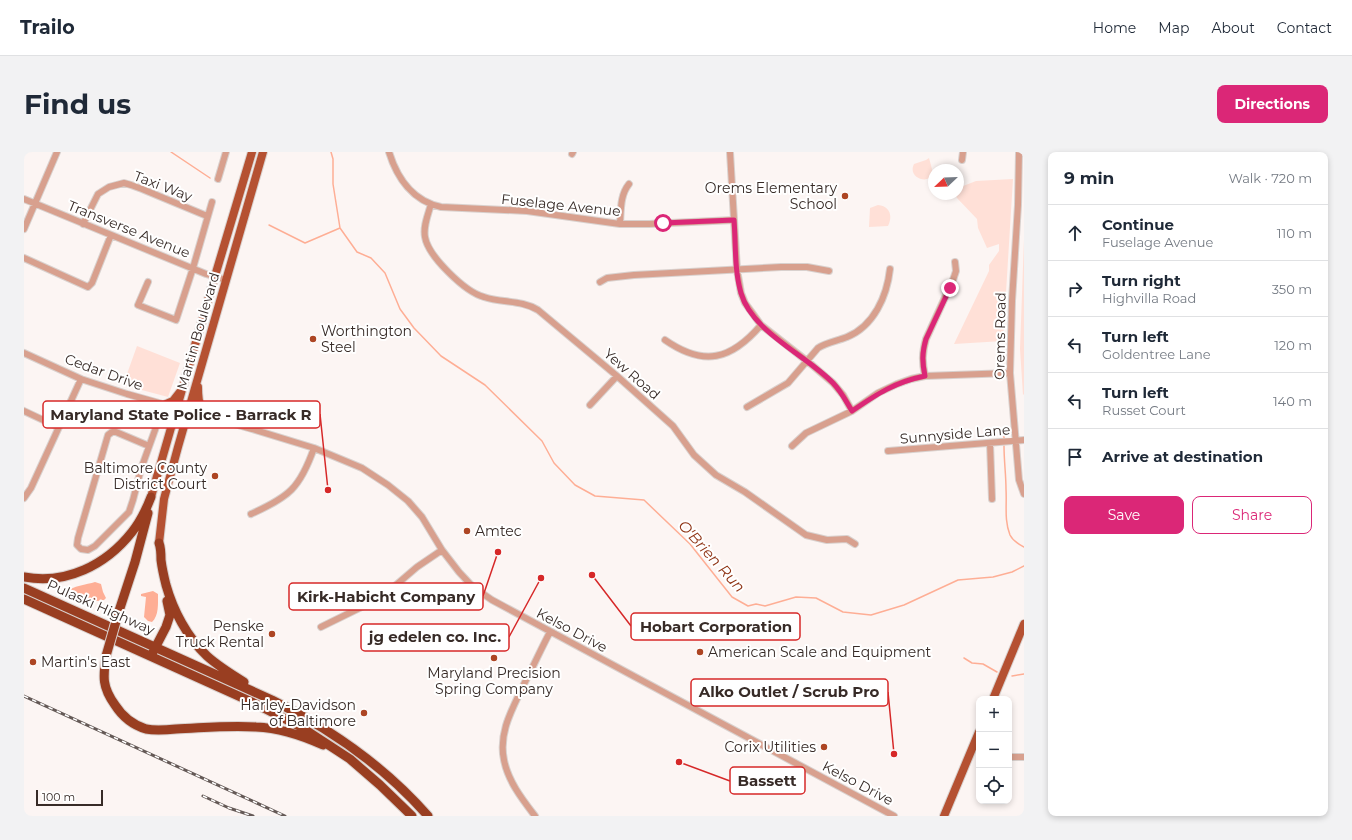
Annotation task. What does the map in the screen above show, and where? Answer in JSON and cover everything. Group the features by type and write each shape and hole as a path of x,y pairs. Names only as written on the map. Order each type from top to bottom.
{"highway":[{"path":"24,577 45,580 62,577 84,570 100,561 113,552 132,532 151,498"},
{"path":"151,498 135,562 106,656 103,677 108,693 121,713 130,721 141,727 158,730 238,726 271,728 302,736 348,758 356,750"},
{"path":"151,657 166,627 170,612 159,563 159,542"},
{"path":"159,542 164,574 171,600 190,635 201,650 215,663 272,700"},
{"name":"Pulaski Highway","path":"24,588 272,700 310,720 356,750 392,780 428,816"},
{"name":"Pulaski Highway","path":"24,599 287,719 314,734 348,758 375,780 412,816"}],"main road":[{"name":"Martin Boulevard","path":"151,498 252,152"},
{"name":"Martin Boulevard","path":"159,542 164,499 263,152"},
{"path":"198,379 198,398 200,406 205,412 219,420"},
{"path":"172,424 167,409 162,404 175,399 182,388"},
{"path":"994,696 1024,624"},
{"path":"944,816 976,750"}],"street":[{"path":"24,230 57,152"},
{"path":"218,179 226,152"},
{"name":"Fuselage Avenue","path":"389,152 396,172 404,184 419,198 432,204 452,208 527,211 620,224 734,220"},
{"path":"730,152 737,270 741,293 745,303 761,325 833,383 843,395 852,411"},
{"path":"962,160 963,152"},
{"name":"Orems Road","path":"1019,152 1022,178 1012,301 1010,373 1019,480 1024,494"},
{"name":"Taxi Way","path":"83,224 98,194 109,187 124,184 142,189 207,216"},
{"path":"620,224 624,189 629,184"},
{"name":"Transverse Avenue","path":"24,199 83,224 226,280"},
{"path":"148,282 138,305 176,320 212,202"},
{"name":"Yew Road","path":"432,204 424,230 424,236 434,255 459,282 478,296 527,305 538,310 617,376 673,426 694,455 716,475 745,492 806,535 827,540 847,539 855,544"},
{"path":"24,258 88,287 92,283 111,235"},
{"path":"925,376 922,359 924,346 953,280 956,271 956,262"},
{"path":"600,282 607,278 620,276 737,270 807,267 829,271"},
{"path":"747,407 783,387 792,380 818,348 852,334 868,321 877,310 887,289 890,269"},
{"path":"665,340 673,346 695,355 702,357 714,356 737,348 761,325"},
{"name":"Cedar Drive","path":"24,353 81,378 126,394 177,408"},
{"path":"792,446 806,433 852,411 878,393 910,379 925,376 1010,373"},
{"path":"590,405 617,376"},
{"path":"24,498 31,488 81,378"},
{"path":"149,446 116,432 112,432 108,435 78,538 77,545 81,549 88,550 95,546 128,512 133,500 141,469 149,446 162,404"},
{"name":"Kelso Drive","path":"177,408 314,448 362,468 400,494 422,517 442,550 459,572 481,593 504,608 894,816"},
{"path":"24,411 58,427"},
{"name":"Sunnyside Lane","path":"888,451 1024,440"},
{"path":"990,443 992,499"},
{"path":"251,514 281,499 295,487 306,469 314,448"},
{"path":"320,627 382,597 417,567 442,550"},
{"path":"535,816 510,780 504,760 503,739 505,725 510,713 550,632"},
{"path":"1012,757 1024,757"}],"shaded area":[{"path":"929,158 931,164 928,164 928,178 919,178 913,173 914,164"},
{"path":"1013,179 1003,341 954,344 989,271 989,265 999,251 999,244 987,248 978,228 977,219 959,200 964,200 964,186 976,181"},
{"path":"878,205 888,209 890,219 888,226 869,227 870,208"},
{"path":"1024,239 1024,394 1023,395 1020,349"},
{"path":"137,346 180,363 168,397 123,385"},
{"path":"95,582 101,584 106,598 104,600 90,600 67,593 72,588"},
{"path":"153,591 158,594 158,605 156,616 152,622 148,621 144,617 146,597 141,596 141,594"}],"waterway":[{"name":"O'Brien Run","path":"171,152 210,178"},
{"path":"331,152 333,159 333,184 340,228"},
{"name":"O'Brien Run","path":"269,225 305,243 340,228 357,252 371,258 385,273 400,309 414,328 441,356 485,385 542,441 554,463 575,485 595,496 644,500 690,544 732,597 748,606 756,604 765,606 796,597 816,598 843,612 871,615 904,605 958,580 993,577 1012,572 1024,566"},
{"path":"1004,446 1007,524 1011,537 1024,547"},
{"path":"964,658 972,663 983,664 997,672"},
{"path":"1012,676 1024,674"}],"railway":[{"path":"24,696 285,816"},
{"path":"203,796 229,808 253,816"}],"place":[{"name":"Orems Elementary School","path":"845,196"},
{"name":"Worthington Steel","path":"313,339"},
{"name":"Baltimore County District Court","path":"215,476"},
{"name":"Maryland State Police - Barrack R","path":"328,490"},
{"name":"Amtec","path":"467,531"},
{"name":"Kirk-Habicht Company","path":"498,552"},
{"name":"Hobart Corporation","path":"592,575"},
{"name":"jg edelen co. Inc.","path":"541,578"},
{"name":"Penske Truck Rental","path":"272,634"},
{"name":"American Scale and Equipment","path":"700,652"},
{"name":"Maryland Precision Spring Company","path":"494,658"},
{"name":"Martin's East","path":"33,662"},
{"name":"Harley-Davidson of Baltimore","path":"364,713"},
{"name":"Corix Utilities","path":"824,747"},
{"name":"Alko Outlet / Scrub Pro","path":"894,754"},
{"name":"Bassett","path":"679,762"}],"route":[{"path":"663,223 734,220 739,285 748,308 761,325 833,383 843,395 852,411 878,393 910,379 925,376 922,359 924,346 950,288"}]}
